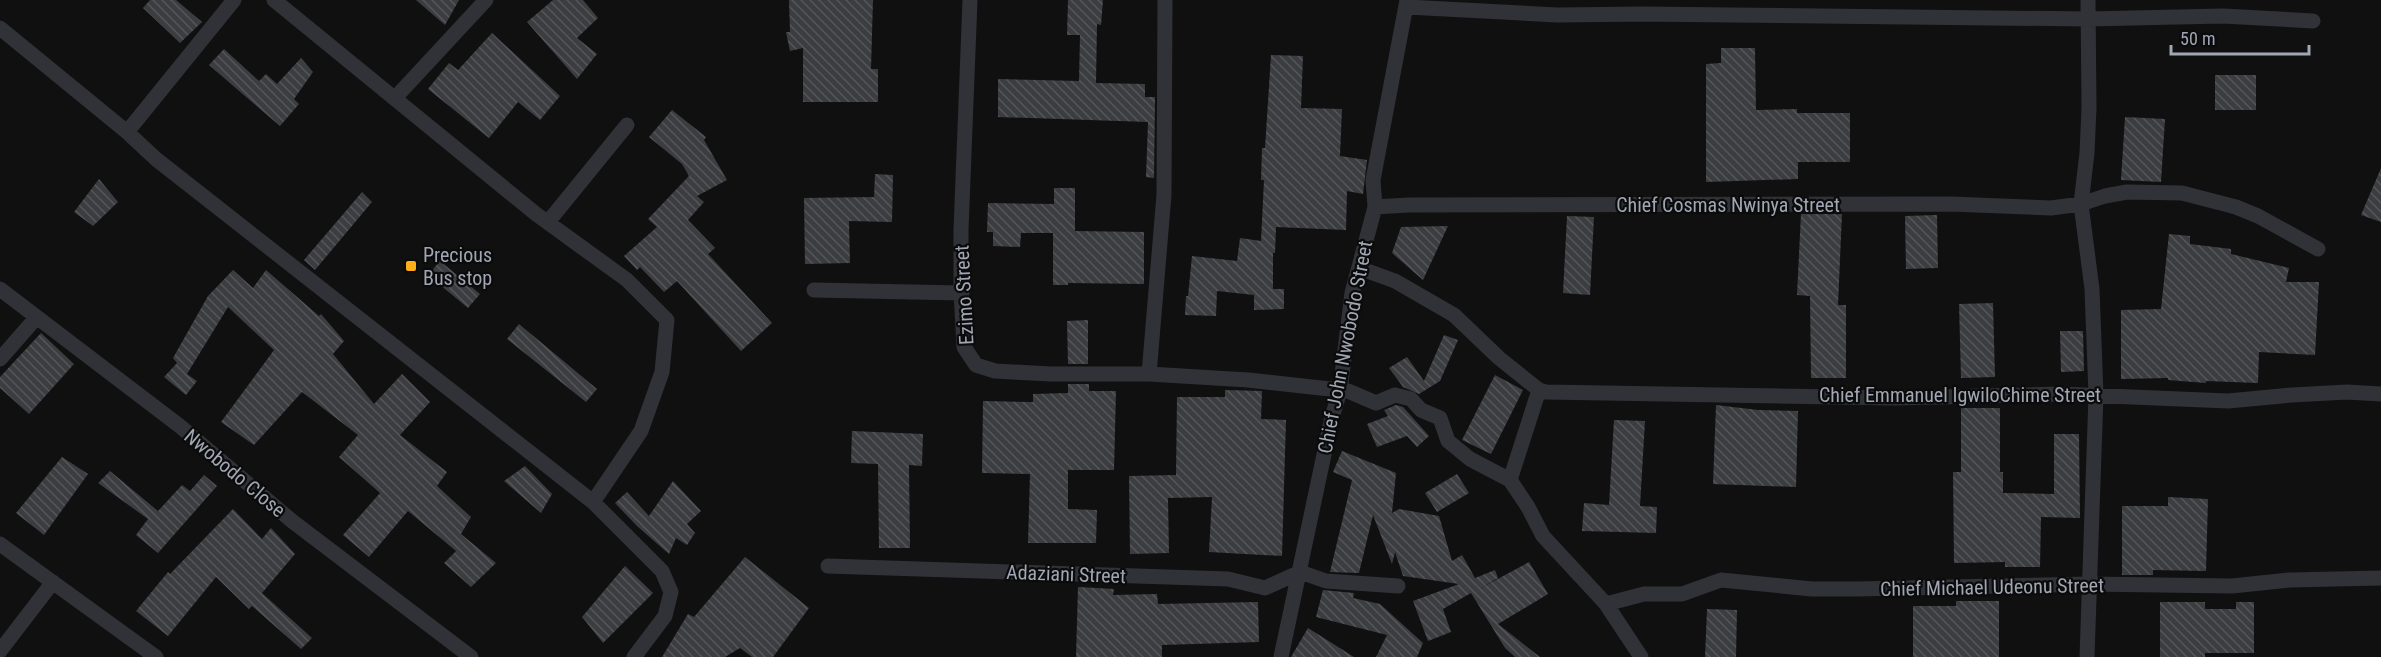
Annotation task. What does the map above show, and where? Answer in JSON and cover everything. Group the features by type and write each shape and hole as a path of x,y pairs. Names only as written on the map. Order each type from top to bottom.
{"street":[{"path":"128,132 234,0"},
{"path":"274,0 548,222 627,280 667,320 662,372 641,431 593,502"},
{"path":"395,98 486,0"},
{"name":"Ezimo Street","path":"970,0 961,230 962,293 964,347 976,365 995,371 1051,374 1149,374 1248,380 1348,391 1376,403 1395,395 1412,399 1421,410 1440,418 1448,441 1470,459 1510,480"},
{"path":"1149,374 1164,195 1165,0"},
{"path":"2087,657 2096,395 2091,289 2080,204 2087,153 2089,108 2088,0"},
{"path":"1407,3 1557,15 2088,18 2223,16 2313,21"},
{"name":"Chief John Nwobodo Street","path":"1281,657 1332,417 1340,391 1352,293 1374,207 1373,180 1387,96 1407,3"},
{"path":"0,27 128,132 156,159 593,502 662,571 671,592 665,616 634,657"},
{"path":"548,222 627,125"},
{"name":"Chief Cosmas Nwinya Street","path":"1374,207 1408,205 1951,204 2050,208 2080,204 2127,192 2182,193 2236,207 2258,216 2318,249"},
{"path":"1359,268 1395,281 1454,315 1499,358 1539,390 1510,480 1528,507 1543,536 1606,604 1641,657"},
{"name":"Nwobodo Close","path":"0,289 181,427 292,520 471,657"},
{"path":"814,290 962,293"},
{"path":"0,359 36,318"},
{"name":"Chief Emmanuel IgwiloChime Street","path":"1539,390 1560,393 1895,398 2009,394 2096,395 2228,401 2303,394 2347,392 2381,394"},
{"path":"0,544 156,657"},
{"name":"Adaziani Street","path":"828,566 1228,579 1265,588 1300,572"},
{"path":"1300,572 1326,581 1398,586"},
{"name":"Chief Michael Udeonu Street","path":"1606,604 1644,594 1682,594 1721,580 1834,589 2089,584 2232,586 2289,580 2381,578"},
{"path":"0,651 53,582"}],"building":[{"path":"150,0 176,0 202,22 180,43 143,8"},
{"path":"416,0 459,0 445,25"},
{"path":"553,0 583,0 598,18 577,38 597,54 577,79 527,22"},
{"path":"789,0 873,0 871,69 878,69 878,102 803,102 803,48 790,51 786,32 790,32"},
{"path":"1068,0 1103,0 1101,25 1097,24 1096,83 1145,84 1145,97 1155,97 1154,178 1146,177 1148,122 998,117 998,79 1079,81 1080,35 1067,35"},
{"path":"492,33 560,96 540,120 518,102 489,138 428,89 449,63 458,70"},
{"path":"1721,48 1755,48 1756,110 1797,109 1797,113 1850,113 1850,162 1798,162 1798,179 1706,182 1706,64 1721,63"},
{"path":"224,49 259,81 266,74 277,84 301,58 313,72 294,99 299,104 280,126 209,65"},
{"path":"1271,55 1303,56 1301,108 1342,109 1340,156 1367,160 1363,194 1347,191 1346,230 1276,227 1273,289 1284,289 1284,309 1254,310 1254,295 1217,291 1216,316 1185,315 1192,256 1237,261 1240,238 1261,241 1264,180 1261,180 1262,148 1265,148"},
{"path":"2215,75 2256,75 2256,110 2215,110"},
{"path":"672,110 706,137 704,140 727,180 697,196 704,202 688,220 715,248 708,254 772,323 741,351 677,281 664,292 640,267 637,270 624,256 657,227 648,219 689,176 682,164 649,137"},
{"path":"2125,117 2165,119 2161,182 2121,180"},
{"path":"2381,168 2381,222 2361,215"},
{"path":"875,174 893,175 892,222 849,221 850,263 805,264 804,198 874,197"},
{"path":"99,179 118,202 93,226 74,212"},
{"path":"1054,188 1075,188 1075,231 1144,232 1144,284 1068,283 1068,285 1053,285 1053,233 1021,233 1020,247 993,246 993,232 987,232 988,203 1054,204"},
{"path":"362,192 372,202 315,270 304,260"},
{"path":"1801,214 1842,214 1838,305 1846,305 1846,378 1811,378 1810,296 1797,295"},
{"path":"1937,215 1938,268 1906,269 1905,216"},
{"path":"1567,216 1594,217 1590,295 1563,293"},
{"path":"1448,226 1423,280 1392,253 1401,227"},
{"path":"2169,234 2190,236 2190,244 2231,249 2231,254 2289,268 2286,282 2319,282 2315,355 2259,352 2258,383 2206,381 2206,383 2168,380 2168,378 2121,379 2121,310 2161,309"},
{"path":"440,261 480,294 468,308 428,275"},
{"path":"233,270 253,288 266,270 319,316 321,314 344,341 333,354 374,404 402,374 430,402 400,435 447,472 437,486 471,517 461,534 496,563 471,587 444,563 456,551 408,511 369,557 343,535 380,493 339,457 358,435 302,392 254,445 221,422 274,350 228,307 187,374 197,381 186,395 164,377 177,363 173,358 208,296"},
{"path":"1993,303 1995,377 1961,378 1959,304"},
{"path":"1088,320 1088,364 1068,364 1067,321"},
{"path":"519,324 597,389 586,402 507,339"},
{"path":"2060,331 2083,331 2084,371 2061,372"},
{"path":"41,333 74,364 29,414 0,388 0,377"},
{"path":"1444,335 1458,340 1440,381 1419,394 1403,387 1389,368 1407,357 1424,381"},
{"path":"1495,375 1523,390 1491,454 1462,440"},
{"path":"1068,384 1089,384 1089,391 1116,391 1114,470 1068,470 1068,509 1097,510 1096,543 1028,543 1030,474 982,473 983,401 1033,402 1033,394 1068,393"},
{"path":"1225,390 1262,391 1261,419 1286,420 1282,556 1209,552 1212,497 1168,498 1169,553 1130,554 1129,476 1176,475 1177,397 1225,397"},
{"path":"1396,405 1403,407 1429,436 1417,447 1407,436 1377,447 1367,424 1388,416 1384,410"},
{"path":"1716,405 1758,410 1798,411 1796,487 1713,484"},
{"path":"1961,408 2000,408 2000,472 2003,472 2003,493 2054,494 2054,434 2079,434 2080,518 2041,517 2040,567 2005,567 2005,562 1954,563 1953,472 1961,472"},
{"path":"1614,420 1645,421 1640,506 1657,507 1656,533 1582,531 1584,503 1609,505"},
{"path":"852,431 923,434 922,466 909,465 910,548 879,548 878,464 851,463"},
{"path":"1342,451 1396,473 1392,513 1399,509 1439,516 1452,561 1462,555 1475,578 1495,570 1498,578 1481,588 1529,562 1548,594 1498,624 1540,657 1515,657 1505,648 1471,593 1443,609 1451,632 1428,641 1413,601 1459,584 1403,576 1395,552 1392,564 1373,515 1359,573 1330,572 1352,480 1333,472"},
{"path":"62,457 88,474 44,535 16,513"},
{"path":"525,466 552,494 541,513 504,481"},
{"path":"110,471 158,511 182,485 190,491 204,475 217,486 158,553 136,535 148,519 98,483"},
{"path":"1457,474 1469,493 1437,512 1425,493"},
{"path":"673,481 701,511 687,524 695,533 687,545 676,538 669,554 615,503 627,492 649,516"},
{"path":"2168,497 2208,499 2206,571 2153,570 2153,575 2122,575 2122,506 2168,506"},
{"path":"233,509 262,539 271,528 295,554 262,593 312,638 301,649 252,606 249,609 216,577 168,636 136,611 168,572 170,574"},
{"path":"745,557 809,608 773,657 752,657 740,648 725,657 662,657 688,614 694,617"},
{"path":"625,566 653,593 603,643 582,617"},
{"path":"1078,587 1114,589 1113,595 1157,594 1158,604 1258,602 1259,642 1162,645 1162,657 1076,657"},
{"path":"1323,590 1354,593 1353,598 1380,604 1423,643 1417,657 1376,657 1387,635 1316,617"},
{"path":"1956,601 1999,601 1999,657 1913,657 1913,606 1956,606"},
{"path":"2160,602 2205,602 2205,609 2236,609 2236,602 2254,602 2254,653 2205,653 2205,657 2160,657"},
{"path":"1707,609 1737,610 1736,657 1705,657"},
{"path":"1308,628 1354,657 1291,657"}],"place":[{"name":"Precious Bus stop","path":"411,266"}]}
